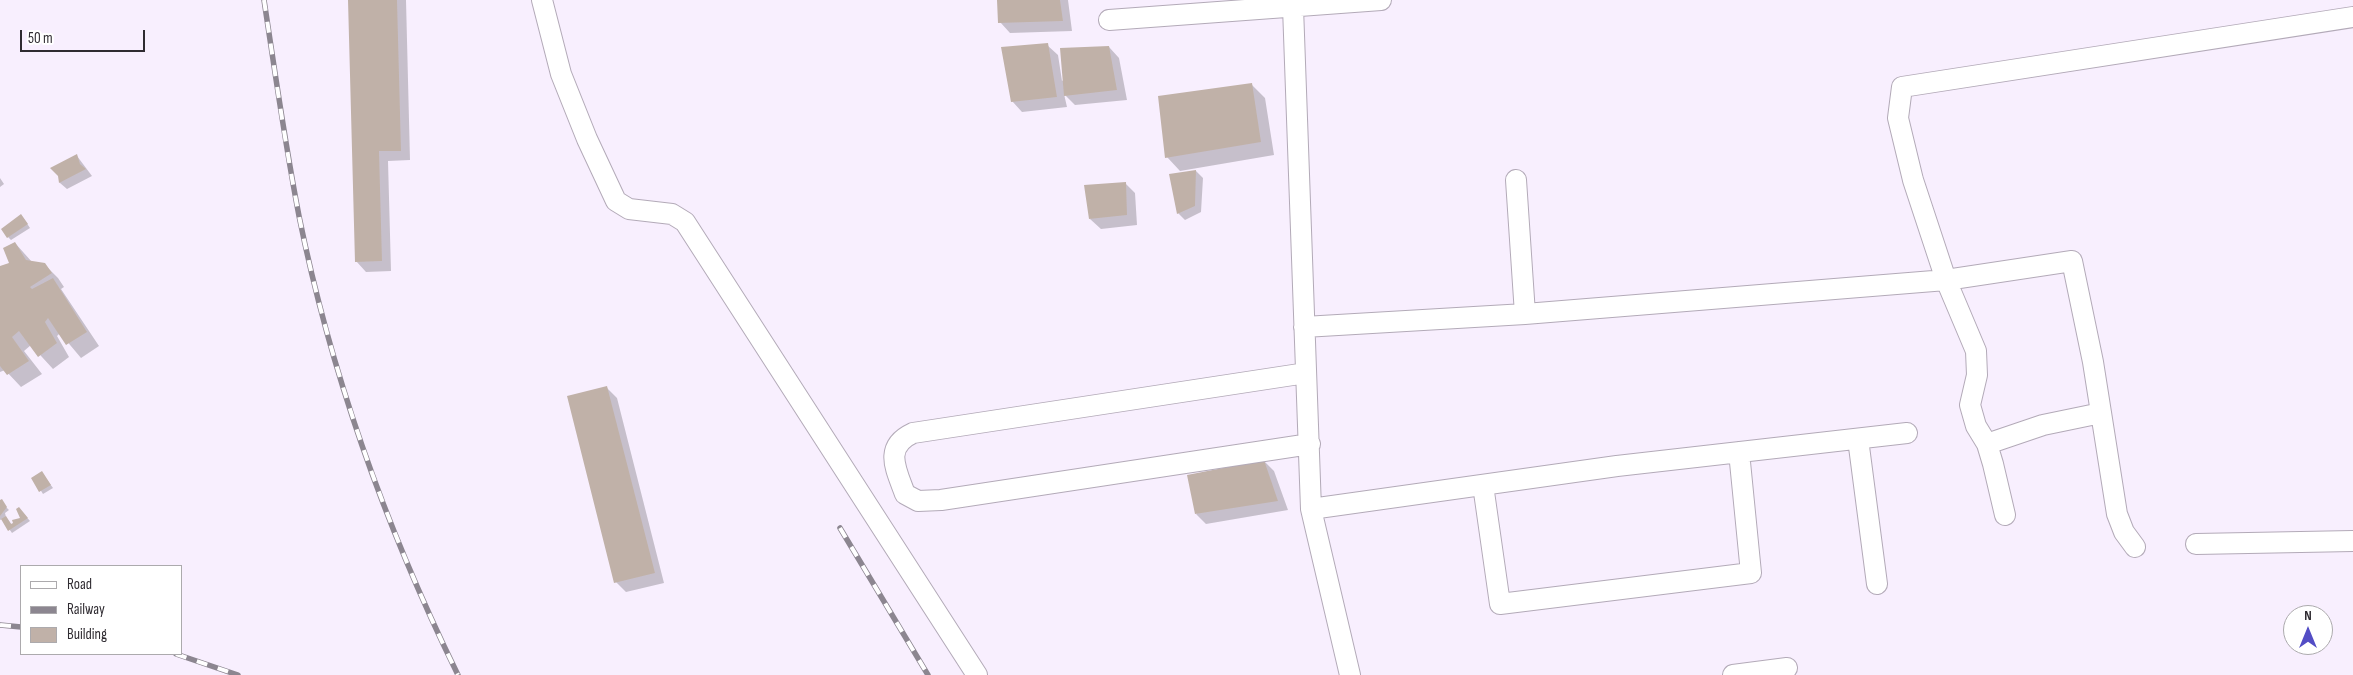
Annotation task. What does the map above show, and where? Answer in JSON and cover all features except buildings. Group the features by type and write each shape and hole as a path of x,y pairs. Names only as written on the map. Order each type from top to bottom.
{"street":[{"path":"542,0 561,74 586,139 616,201 629,210 672,214 685,222 977,675"},
{"path":"1109,20 1291,4 1381,0"},
{"path":"1291,4 1310,444 1311,509 1350,675"},
{"path":"2005,516 1986,444 1976,426 1970,406 1977,375 1976,351 1946,280 1913,180 1898,118 1902,87 2353,17"},
{"path":"1516,180 1525,314"},
{"path":"1304,327 1525,314 1946,280 2072,261 2101,413 2117,514 2124,532 2135,547"},
{"path":"1306,373 913,433 900,439 893,451 897,472 905,494 918,501 951,499 1310,444"},
{"path":"1986,444 2043,424 2101,413"},
{"path":"1311,509 1616,466 1907,433"},
{"path":"1858,439 1877,584"},
{"path":"1483,485 1500,604 1751,573 1739,452"},
{"path":"2196,544 2353,541"},
{"path":"1733,675 1787,668"}],"railway":[{"path":"264,0 299,216 327,334 364,450 385,508 432,620 458,675"},
{"path":"840,528 928,675"},
{"path":"0,625 20,627"},
{"path":"179,655 238,675"}]}
